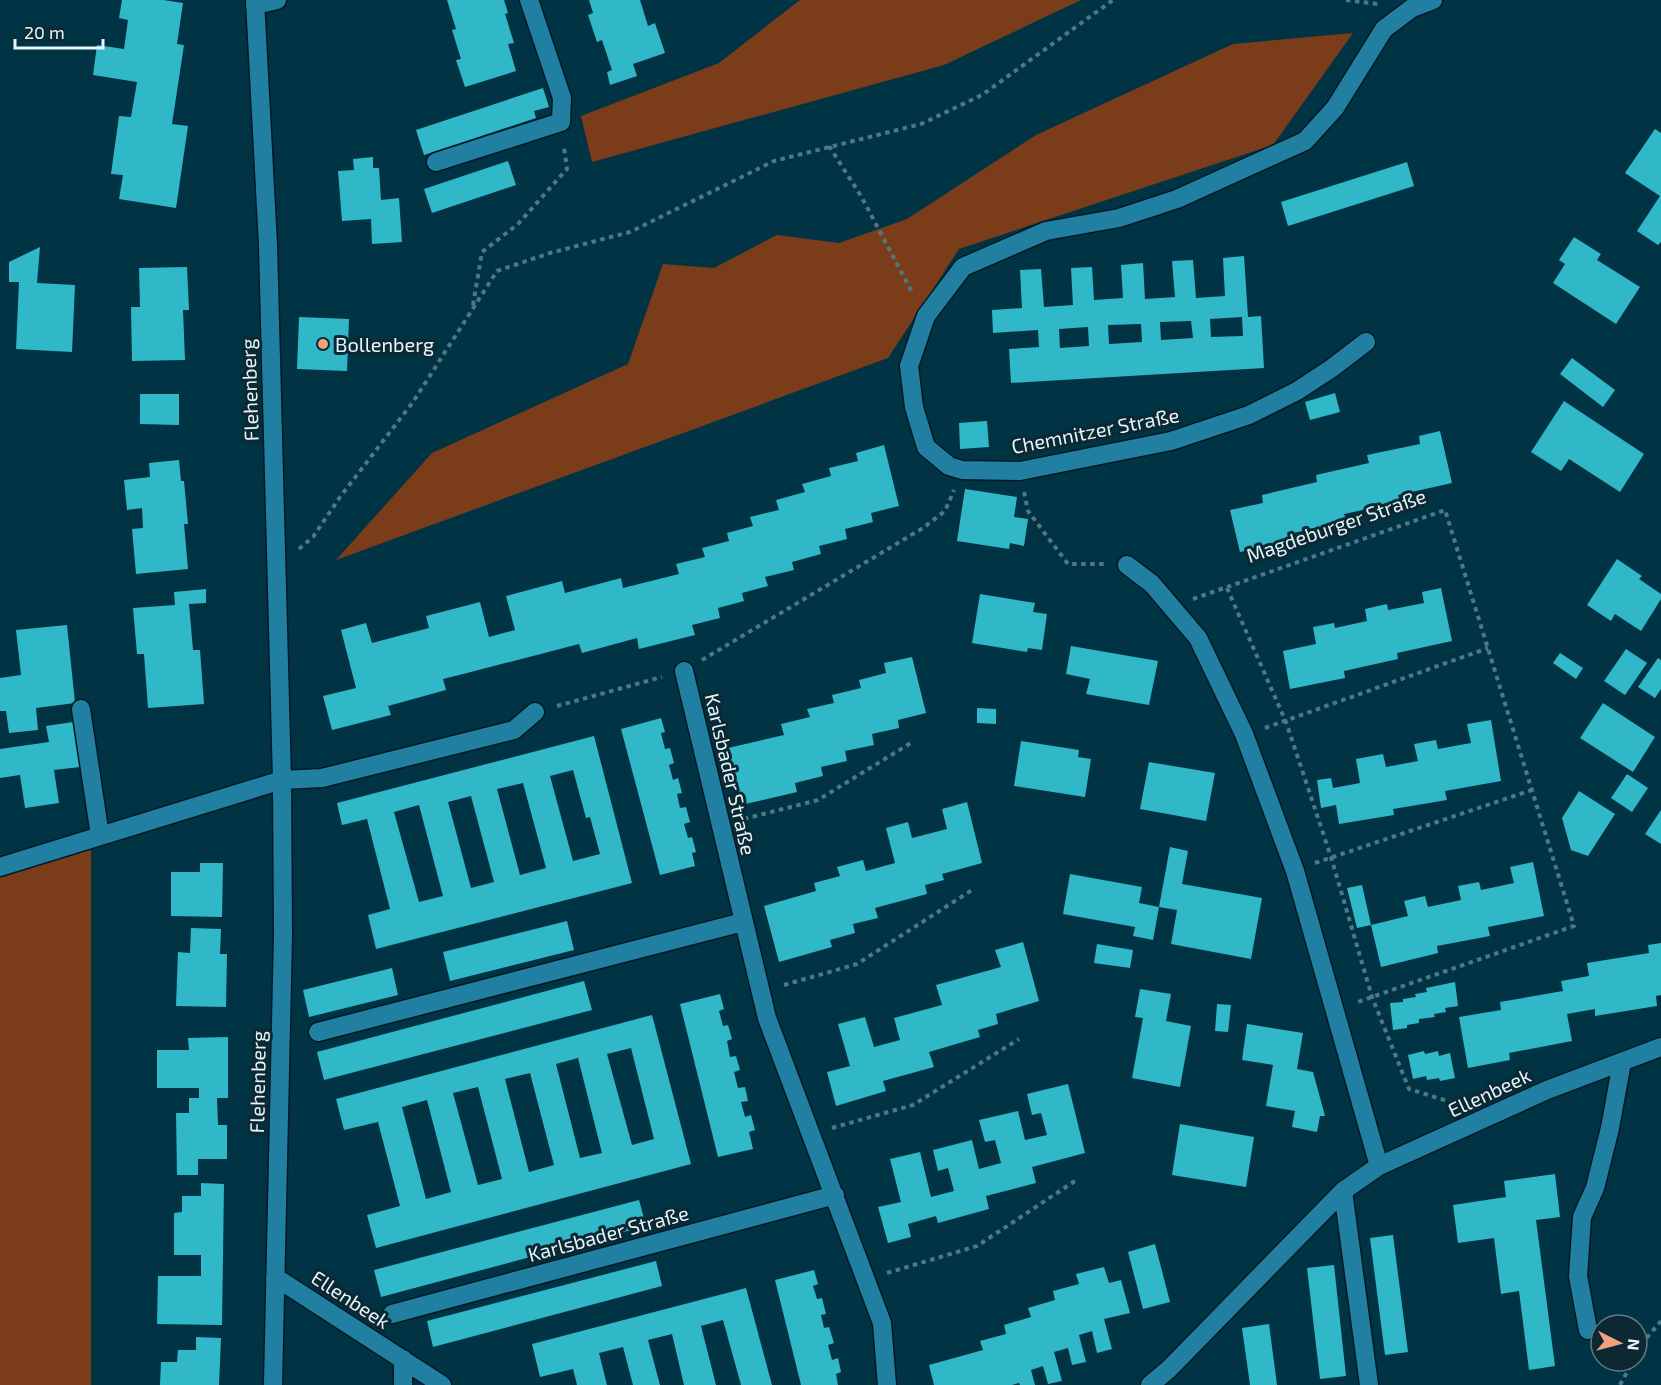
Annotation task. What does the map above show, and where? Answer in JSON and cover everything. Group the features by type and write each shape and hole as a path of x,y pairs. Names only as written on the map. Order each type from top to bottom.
{"street":[{"path":"255,3 277,0"},
{"path":"436,162 561,122 562,98 529,0"},
{"name":"Chemnitzer Straße","path":"1366,342 1297,391 1249,416 1171,441 1020,471 962,470 950,466 926,447 914,407 909,366 926,316 963,267 1046,231 1119,218 1177,199 1305,141 1335,108 1384,29 1412,8 1433,0"},
{"name":"Flehenberg","path":"255,3 268,245 282,780 283,935 273,1385"},
{"path":"1127,565 1152,584 1198,638 1244,734 1295,871 1379,1166"},
{"name":"Karlsbader Straße","path":"684,671 766,1018 882,1323 887,1385"},
{"path":"81,709 100,836"},
{"path":"0,867 282,780 322,778 514,730 535,712"},
{"path":"318,1032 743,922"},
{"name":"Ellenbeek","path":"1150,1385 1343,1191 1379,1166 1548,1090 1661,1047"},
{"path":"1588,1330 1578,1276 1581,1217 1595,1188 1623,1062"},
{"path":"1343,1191 1369,1385"},
{"name":"Karlsbader Straße","path":"392,1314 835,1195"},
{"name":"Ellenbeek","path":"275,1277 442,1385"},
{"path":"403,1359 403,1385"}],"path":[{"path":"277,569 312,537 412,402 497,271 630,232 774,161 921,124 982,95 1113,0"},
{"path":"465,319 473,304 482,252 518,224 567,169 561,122"},
{"path":"829,147 871,213 902,275"},
{"path":"1020,471 1028,512 1068,564 1127,565"},
{"path":"535,712 684,671 923,528 945,510"},
{"name":"Magdeburger Straße","path":"1173,606 1445,510 1574,927 1335,1010"},
{"path":"1227,588 1286,722 1331,857 1372,997 1409,1089 1493,1116"},
{"path":"1244,734 1286,722 1488,648"},
{"path":"720,825 818,800 914,741"},
{"path":"1295,871 1532,790"},
{"path":"760,991 857,964 972,890"},
{"path":"812,1135 913,1105 1019,1039"},
{"path":"866,1279 977,1246 1075,1181"},
{"path":"1649,1335 1661,1321"}],"shaded area":[{"path":"800,0 1081,0 944,65 592,162 581,116 719,63"},
{"path":"1353,33 1273,145 959,249 888,358 336,560 432,453 628,364 663,264 714,268 777,235 839,243 907,219 1036,135 1233,44"},
{"path":"91,837 91,1385 0,1385 0,866"}],"building":[{"path":"122,0 163,0 183,3 177,44 184,45 172,124 188,126 176,208 119,199 123,175 111,174 119,116 131,117 137,82 93,75 97,45 124,49 128,20 119,18"},
{"path":"447,0 504,0 508,13 505,14 514,43 508,44 516,71 465,87 456,60 461,59 452,30 456,29"},
{"path":"589,0 640,0 648,26 655,23 665,53 633,64 637,76 610,85 607,72 612,70 602,40 597,42 588,15 593,13"},
{"path":"543,88 549,107 534,111 536,118 424,155 416,130"},
{"path":"1655,129 1661,133 1661,242 1658,245 1637,231 1660,196 1625,173"},
{"path":"373,157 373,168 379,168 381,200 399,198 402,242 372,244 371,219 342,221 338,171 354,170 353,159"},
{"path":"508,161 516,185 432,213 424,189"},
{"path":"1407,162 1414,186 1288,226 1281,202"},
{"path":"1574,237 1601,254 1597,260 1640,287 1616,324 1553,283 1565,264 1559,260"},
{"path":"40,247 37,283 75,285 72,352 16,349 19,282 9,282 9,262"},
{"path":"1244,256 1248,317 1261,316 1264,368 1011,383 1009,349 1039,347 1038,330 993,333 992,310 1022,308 1020,270 1041,269 1044,307 1073,305 1071,268 1092,267 1094,300 1123,298 1121,265 1143,263 1145,299 1175,297 1172,261 1193,260 1196,298 1225,296 1223,258","holes":["1242,317 1243,336 1211,337 1210,319","1191,321 1193,338 1161,340 1160,322","1141,324 1142,342 1109,344 1108,325","1088,327 1089,346 1060,348 1059,329"]},
{"path":"187,267 189,310 183,310 185,360 132,361 131,307 140,307 139,268"},
{"name":"Bollenberg","path":"299,317 349,319 347,371 297,369"},
{"path":"1572,358 1615,390 1603,407 1560,374"},
{"path":"1335,393 1340,412 1310,420 1305,402"},
{"path":"140,394 179,394 179,425 140,424"},
{"path":"1564,401 1644,454 1620,492 1569,459 1561,471 1531,452"},
{"path":"987,421 989,447 960,449 959,423"},
{"path":"1440,431 1452,483 1398,495 1400,502 1344,514 1347,522 1293,533 1295,540 1240,552 1230,510 1263,503 1262,495 1317,482 1316,475 1369,463 1367,455 1420,444 1419,436"},
{"path":"884,445 899,506 871,513 873,522 845,529 847,539 819,546 821,554 792,562 794,570 765,577 768,586 742,593 744,601 718,608 720,618 692,625 695,635 639,649 637,638 582,653 579,644 443,679 446,690 388,706 391,715 332,730 323,696 356,688 341,630 366,623 372,643 429,628 426,616 480,602 489,637 515,630 506,596 562,581 565,593 621,578 623,588 679,574 676,564 705,557 702,548 729,541 727,533 753,526 750,517 779,510 776,500 805,492 802,484 831,476 829,468 858,461 856,453"},
{"path":"179,460 181,481 184,481 188,524 184,524 188,569 136,574 132,529 143,528 142,508 127,510 124,480 150,477 149,463"},
{"path":"965,489 1017,497 1014,517 1028,519 1024,546 1010,543 1009,549 957,541"},
{"path":"1617,559 1642,576 1639,579 1661,594 1661,599 1641,631 1615,614 1611,621 1587,605"},
{"path":"1441,588 1452,641 1397,653 1398,659 1344,671 1345,678 1290,689 1283,651 1316,644 1313,627 1334,623 1335,628 1367,621 1365,609 1387,604 1388,610 1424,603 1422,592"},
{"path":"206,589 206,603 189,604 193,650 200,650 204,704 148,708 144,654 137,654 133,608 175,605 174,592"},
{"path":"980,594 1035,603 1033,612 1047,614 1042,650 1028,648 1027,652 972,643"},
{"path":"67,625 75,703 36,708 38,730 9,733 6,711 0,711 0,678 21,675 16,630"},
{"path":"1071,646 1158,661 1149,705 1086,694 1090,679 1066,674"},
{"path":"1626,649 1647,663 1625,695 1604,681"},
{"path":"1560,653 1583,668 1576,679 1553,663"},
{"path":"912,657 926,713 898,720 899,728 872,734 874,745 845,751 847,761 821,767 823,776 795,783 797,792 741,805 728,748 784,735 781,724 810,717 807,709 834,703 832,695 861,688 859,680 886,673 884,663"},
{"path":"1658,658 1661,660 1661,689 1655,698 1638,687"},
{"path":"1603,703 1655,737 1633,772 1580,738"},
{"path":"977,708 996,709 996,724 977,723"},
{"path":"661,718 665,732 661,733 665,749 670,748 674,763 669,765 673,780 678,778 682,793 677,794 680,808 686,807 690,822 684,824 688,838 692,837 696,852 692,853 695,866 660,875 621,729"},
{"path":"1491,720 1501,781 1445,791 1447,800 1393,809 1394,815 1339,824 1336,805 1321,808 1317,780 1331,778 1333,788 1360,783 1356,759 1383,754 1386,767 1418,761 1414,744 1436,740 1438,749 1471,743 1467,724"},
{"path":"73,722 80,767 54,770 59,803 25,808 20,775 0,778 0,749 49,742 46,726"},
{"path":"594,736 632,883 376,949 368,915 390,909 367,819 342,825 337,803","holes":["573,770 586,818 590,817 600,854 573,861 550,776","523,783 546,868 520,875 497,789","471,796 494,882 471,888 448,802","419,805 443,896 419,902 394,812"]},
{"path":"1021,741 1079,750 1078,757 1091,759 1085,797 1014,786"},
{"path":"1149,762 1215,773 1206,821 1140,809"},
{"path":"1627,774 1648,788 1632,812 1611,798"},
{"path":"1579,791 1615,814 1588,856 1571,850 1562,818"},
{"path":"967,802 982,863 942,874 944,880 925,885 927,894 875,908 878,918 853,924 855,933 830,940 832,947 779,962 764,906 816,891 814,883 840,876 837,867 863,860 866,871 895,863 886,828 908,822 912,838 947,829 942,809"},
{"path":"1661,810 1661,844 1645,834"},
{"path":"1170,847 1188,851 1182,884 1262,898 1251,959 1171,944 1177,910 1159,907"},
{"path":"1533,862 1544,916 1488,927 1490,936 1437,946 1438,953 1381,967 1371,925 1408,916 1404,901 1425,896 1428,907 1461,900 1458,886 1479,882 1481,890 1514,883 1510,867"},
{"path":"200,863 223,863 222,917 171,916 171,872 200,872"},
{"path":"1070,874 1142,887 1139,903 1159,907 1153,940 1133,936 1135,927 1063,914"},
{"path":"1362,885 1371,925 1357,928 1347,888"},
{"path":"567,921 574,950 450,981 443,952"},
{"path":"191,928 221,929 220,954 227,954 226,1007 176,1006 178,952 190,953"},
{"path":"1023,942 1039,1001 996,1014 998,1024 978,1030 980,1037 929,1052 934,1067 883,1081 886,1091 836,1106 827,1072 850,1066 838,1024 865,1017 874,1047 900,1040 894,1018 942,1005 936,985 1001,967 995,950"},
{"path":"1661,943 1661,995 1656,996 1657,1006 1595,1016 1595,1009 1567,1014 1572,1041 1509,1053 1510,1060 1468,1068 1459,1017 1501,1010 1500,1002 1563,991 1561,981 1589,976 1587,963 1649,953 1648,945"},
{"path":"1097,944 1133,950 1130,968 1094,963"},
{"path":"392,968 398,995 309,1017 303,990"},
{"path":"584,981 592,1010 324,1080 317,1052"},
{"path":"1455,982 1458,1006 1445,1008 1446,1012 1434,1014 1435,1017 1419,1019 1419,1023 1407,1025 1407,1028 1393,1030 1390,1003 1403,1002 1403,999 1416,997 1415,994 1427,992 1426,988"},
{"path":"1140,989 1171,994 1166,1021 1191,1026 1180,1087 1132,1078 1143,1018 1135,1017"},
{"path":"720,994 724,1009 719,1011 723,1026 728,1025 732,1039 727,1041 730,1057 736,1056 740,1070 734,1072 738,1088 745,1087 748,1101 741,1102 745,1117 751,1115 755,1130 749,1132 753,1149 718,1157 680,1004"},
{"path":"1217,1004 1231,1005 1228,1032 1215,1031"},
{"path":"652,1015 691,1164 376,1248 367,1215 400,1206 378,1122 344,1130 336,1099","holes":["631,1048 654,1139 632,1145 607,1054","578,1058 602,1153 580,1158 556,1064","530,1073 554,1165 529,1172 505,1079","478,1087 502,1179 478,1185 453,1093","427,1100 451,1192 426,1199 402,1107"]},
{"path":"1247,1024 1303,1033 1297,1069 1313,1072 1325,1116 1320,1116 1317,1132 1292,1127 1295,1111 1266,1106 1273,1065 1242,1060"},
{"path":"228,1037 228,1098 217,1098 218,1125 227,1125 227,1159 198,1159 198,1175 177,1175 176,1113 189,1113 189,1098 199,1098 199,1088 157,1088 157,1050 189,1050 188,1038"},
{"path":"1424,1051 1425,1054 1438,1051 1439,1056 1450,1053 1455,1078 1440,1081 1439,1078 1427,1080 1426,1076 1413,1079 1408,1055"},
{"path":"1068,1084 1085,1153 1032,1167 1036,1183 986,1196 989,1209 938,1223 936,1216 908,1224 911,1237 888,1243 878,1207 901,1202 890,1159 920,1152 931,1197 954,1191 948,1168 938,1171 933,1150 972,1140 979,1169 1001,1163 995,1140 985,1142 979,1120 1018,1111 1025,1140 1047,1135 1041,1113 1032,1115 1027,1094"},
{"path":"1180,1124 1254,1137 1246,1187 1172,1175"},
{"path":"1555,1174 1560,1217 1536,1220 1555,1366 1529,1370 1519,1291 1501,1294 1494,1238 1458,1243 1453,1205 1506,1197 1504,1181"},
{"path":"201,1183 224,1184 222,1325 157,1324 158,1276 201,1276 201,1255 174,1255 174,1213 182,1212 182,1196 201,1196"},
{"path":"639,1200 646,1226 381,1297 374,1270"},
{"path":"1393,1235 1408,1352 1385,1355 1370,1238"},
{"path":"1155,1244 1170,1302 1143,1309 1128,1252"},
{"path":"656,1261 662,1286 433,1347 427,1321"},
{"path":"1334,1265 1346,1376 1320,1379 1307,1268"},
{"path":"1104,1267 1109,1283 1121,1280 1130,1313 1104,1319 1112,1349 1097,1353 1092,1331 1079,1335 1086,1362 1072,1365 1068,1348 1054,1352 1062,1381 1048,1384 1043,1366 1031,1370 1035,1385 1020,1385 1019,1383 1012,1385 934,1385 929,1365 983,1350 980,1341 1006,1334 1004,1325 1031,1317 1028,1308 1055,1300 1053,1291 1079,1284 1076,1274"},
{"path":"814,1270 818,1284 813,1286 817,1299 822,1298 826,1314 821,1315 824,1328 829,1327 834,1343 828,1345 832,1360 838,1358 841,1372 836,1374 838,1385 801,1385 775,1280"},
{"path":"746,1288 772,1385 741,1385 723,1320 701,1326 716,1385 684,1385 672,1334 648,1340 660,1385 633,1385 623,1347 599,1353 607,1385 577,1385 573,1369 540,1377 532,1344"},
{"path":"1269,1324 1277,1385 1250,1385 1242,1328"},
{"path":"196,1337 221,1338 219,1385 160,1385 161,1362 177,1362 178,1350 196,1350"}],"place":[{"name":"Bollenberg","path":"323,344"}]}
